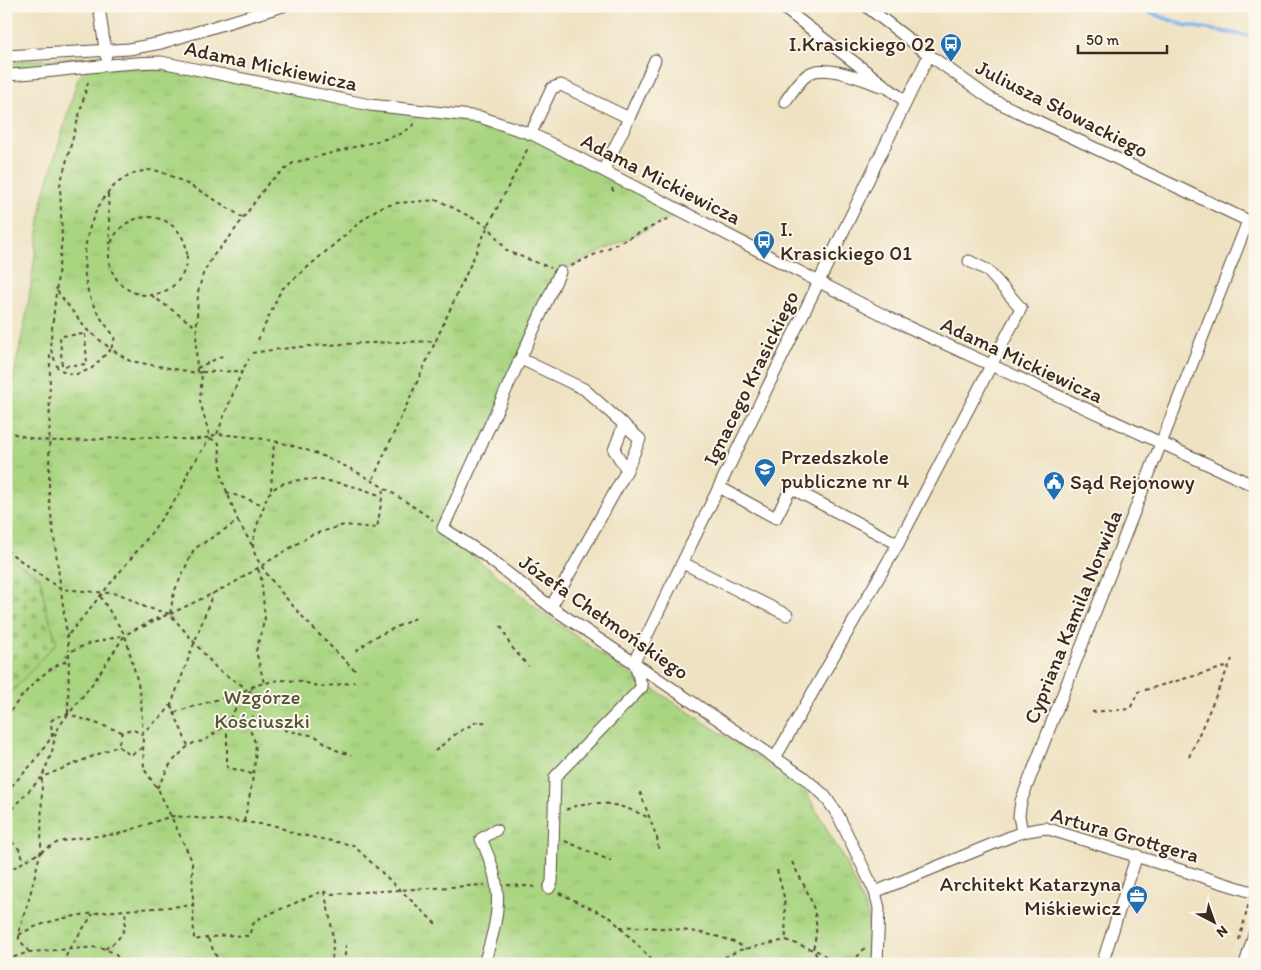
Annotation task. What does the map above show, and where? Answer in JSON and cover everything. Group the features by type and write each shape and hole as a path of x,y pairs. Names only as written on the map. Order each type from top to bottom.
{"street":[{"path":"99,6 107,64"},
{"path":"6,56 105,51 161,43 264,9 283,6"},
{"path":"781,6 878,78 887,89"},
{"name":"Juliusza Słowackiego","path":"866,6 929,56 991,99 1251,222"},
{"path":"161,43 154,53 161,62"},
{"name":"Ignacego Krasickiego","path":"634,662 905,101 929,56"},
{"path":"604,169 655,60"},
{"name":"Adama Mickiewicza","path":"6,75 107,64 161,62 370,105 480,118 532,134 604,169 817,282 991,367 1255,486"},
{"path":"785,102 807,74 816,70 852,75 887,89 905,101"},
{"path":"532,134 552,88 556,85 561,85 628,118"},
{"name":"Cypriana Kamila Norwida","path":"1022,832 1019,816 1021,801 1161,444 1251,222"},
{"path":"775,758 898,544 1021,308 987,270 968,261"},
{"path":"444,528 560,272"},
{"path":"521,359 584,389 640,438 627,470 551,607"},
{"path":"624,424 614,450 627,470"},
{"path":"719,487 776,518 791,488 898,544"},
{"name":"Józefa Chełmońskiego","path":"444,528 482,554 551,607 802,776 824,795 838,816 875,892 879,908 877,964"},
{"path":"683,563 787,615"},
{"path":"549,888 552,882 555,777 642,687 634,662"},
{"name":"Artura Grottgera","path":"875,892 1022,832 1045,828 1137,855 1253,893"},
{"path":"484,964 496,927 498,884 494,865 481,839 496,830"},
{"path":"1102,964 1137,855"},
{"path":"1245,964 1255,931"}],"path":[{"path":"68,714 68,634 60,589 49,498 50,347 62,239 60,184 90,75 89,67"},
{"path":"197,373 196,328 198,292 203,274 213,256 269,182 293,163 389,138 403,133 423,118"},
{"path":"373,480 488,226 532,134"},
{"path":"50,347 56,366 68,374 85,372 96,366 111,349 115,337 93,305 83,270 86,235 98,209 108,194 127,177 154,170 193,188 243,218"},
{"path":"108,194 111,268 120,283 134,292 151,295 196,328"},
{"path":"258,340 281,290 328,248 379,208 397,203 438,200 488,226 507,251 560,272 684,211"},
{"path":"110,250 117,232 132,220 152,217 170,223 177,229 187,246 186,266 183,275 169,289 151,295"},
{"path":"57,291 86,329 130,361 197,373 242,371"},
{"path":"56,366 62,366 87,364 85,334 60,336 62,366"},
{"path":"252,353 280,348 326,345 437,341"},
{"path":"197,369 224,355"},
{"path":"217,434 242,371 249,359"},
{"path":"202,372 200,401 210,438 219,443 222,480 238,521 253,548 260,566 355,670"},
{"path":"6,430 28,438 74,441 149,436 184,440 210,438 217,434 274,441 320,455 373,480 444,528"},
{"path":"68,634 146,540 180,493 189,470 210,438"},
{"path":"253,548 264,505 271,490 274,441"},
{"path":"271,490 290,480 311,480 358,486 381,496"},
{"path":"6,718 16,702 55,665 65,662 69,652 104,639 125,635 152,620 170,614 258,568 311,535 344,525 377,528 384,486"},
{"path":"226,492 264,505"},
{"path":"170,614 174,592 194,549 238,521"},
{"path":"6,550 60,589 120,594 137,601 145,607 170,614 218,670 246,688"},
{"path":"258,568 261,577 265,618 256,651 264,683"},
{"path":"141,734 165,713 171,705 213,593"},
{"path":"100,596 125,635 141,696 141,734 144,769 172,816 192,861 194,940 226,935 249,936 254,924 260,918 323,891 329,894 498,884 549,888 612,918 656,964"},
{"path":"356,651 373,638 420,616"},
{"path":"501,626 510,644 528,666"},
{"path":"6,792 34,762 56,730 93,683 125,635"},
{"path":"1189,757 1232,660"},
{"path":"1092,712 1130,709 1138,692 1229,666"},
{"path":"175,712 239,693 246,688 279,680 300,681 322,687 354,682"},
{"path":"157,788 171,764 188,747 204,740 227,724 238,704 256,685"},
{"path":"244,822 248,810 255,744 249,728 257,703 252,688"},
{"path":"171,705 188,747"},
{"path":"52,737 51,721 56,716 68,714 122,732 132,728 141,734"},
{"path":"435,751 457,733 478,721 488,723"},
{"path":"227,724 227,767 252,774"},
{"path":"29,952 19,935 41,850 42,777 52,752 56,730"},
{"path":"284,730 315,736 336,750 351,755"},
{"path":"118,746 122,732"},
{"path":"118,746 130,755 142,748"},
{"path":"6,815 42,777 118,746"},
{"path":"640,792 657,838 659,852"},
{"path":"554,817 583,803 627,806 649,818"},
{"path":"6,872 41,850 58,842 118,834 172,816 244,822 276,826 296,834 353,845 403,890 436,924"},
{"path":"6,836 19,849 24,860"},
{"path":"553,837 611,861"},
{"path":"792,862 816,913 818,932 813,950 821,964"},
{"path":"777,870 784,897 786,940"},
{"path":"323,891 329,914 333,956 331,964"},
{"path":"1238,945 1253,893"},
{"path":"19,935 34,926 93,914 194,905"},
{"path":"105,949 119,940 125,932 125,911"},
{"path":"63,964 69,949 93,914"},
{"path":"620,927 639,926 721,936 737,941 746,949"},
{"path":"207,938 220,964"},
{"path":"710,964 746,949 786,940 822,953 833,964"},
{"path":"344,964 346,945"},
{"path":"6,960 29,952 100,947 114,953 124,964"}],"green space":[{"path":"86,57 86,63 6,70 6,62"},
{"name":"Wzgórze Kościuszki","path":"89,67 153,69 507,125 684,211 560,272 444,528 451,538 542,612 608,659 803,787 845,861 868,915 871,964 6,964 6,412 27,312 43,198 78,78"},
{"path":"6,556 40,577 47,613 57,642 6,698"}],"waterway":[{"path":"1132,6 1184,25 1255,37"}],"place":[{"name":"I.Krasickiego 02","path":"951,63"},
{"name":"I. Krasickiego 01","path":"764,260"},
{"name":"Przedszkole publiczne nr 4","path":"765,488"},
{"name":"Sąd Rejonowy","path":"1054,501"},
{"name":"Architekt Katarzyna Miśkiewicz","path":"1137,915"}]}
